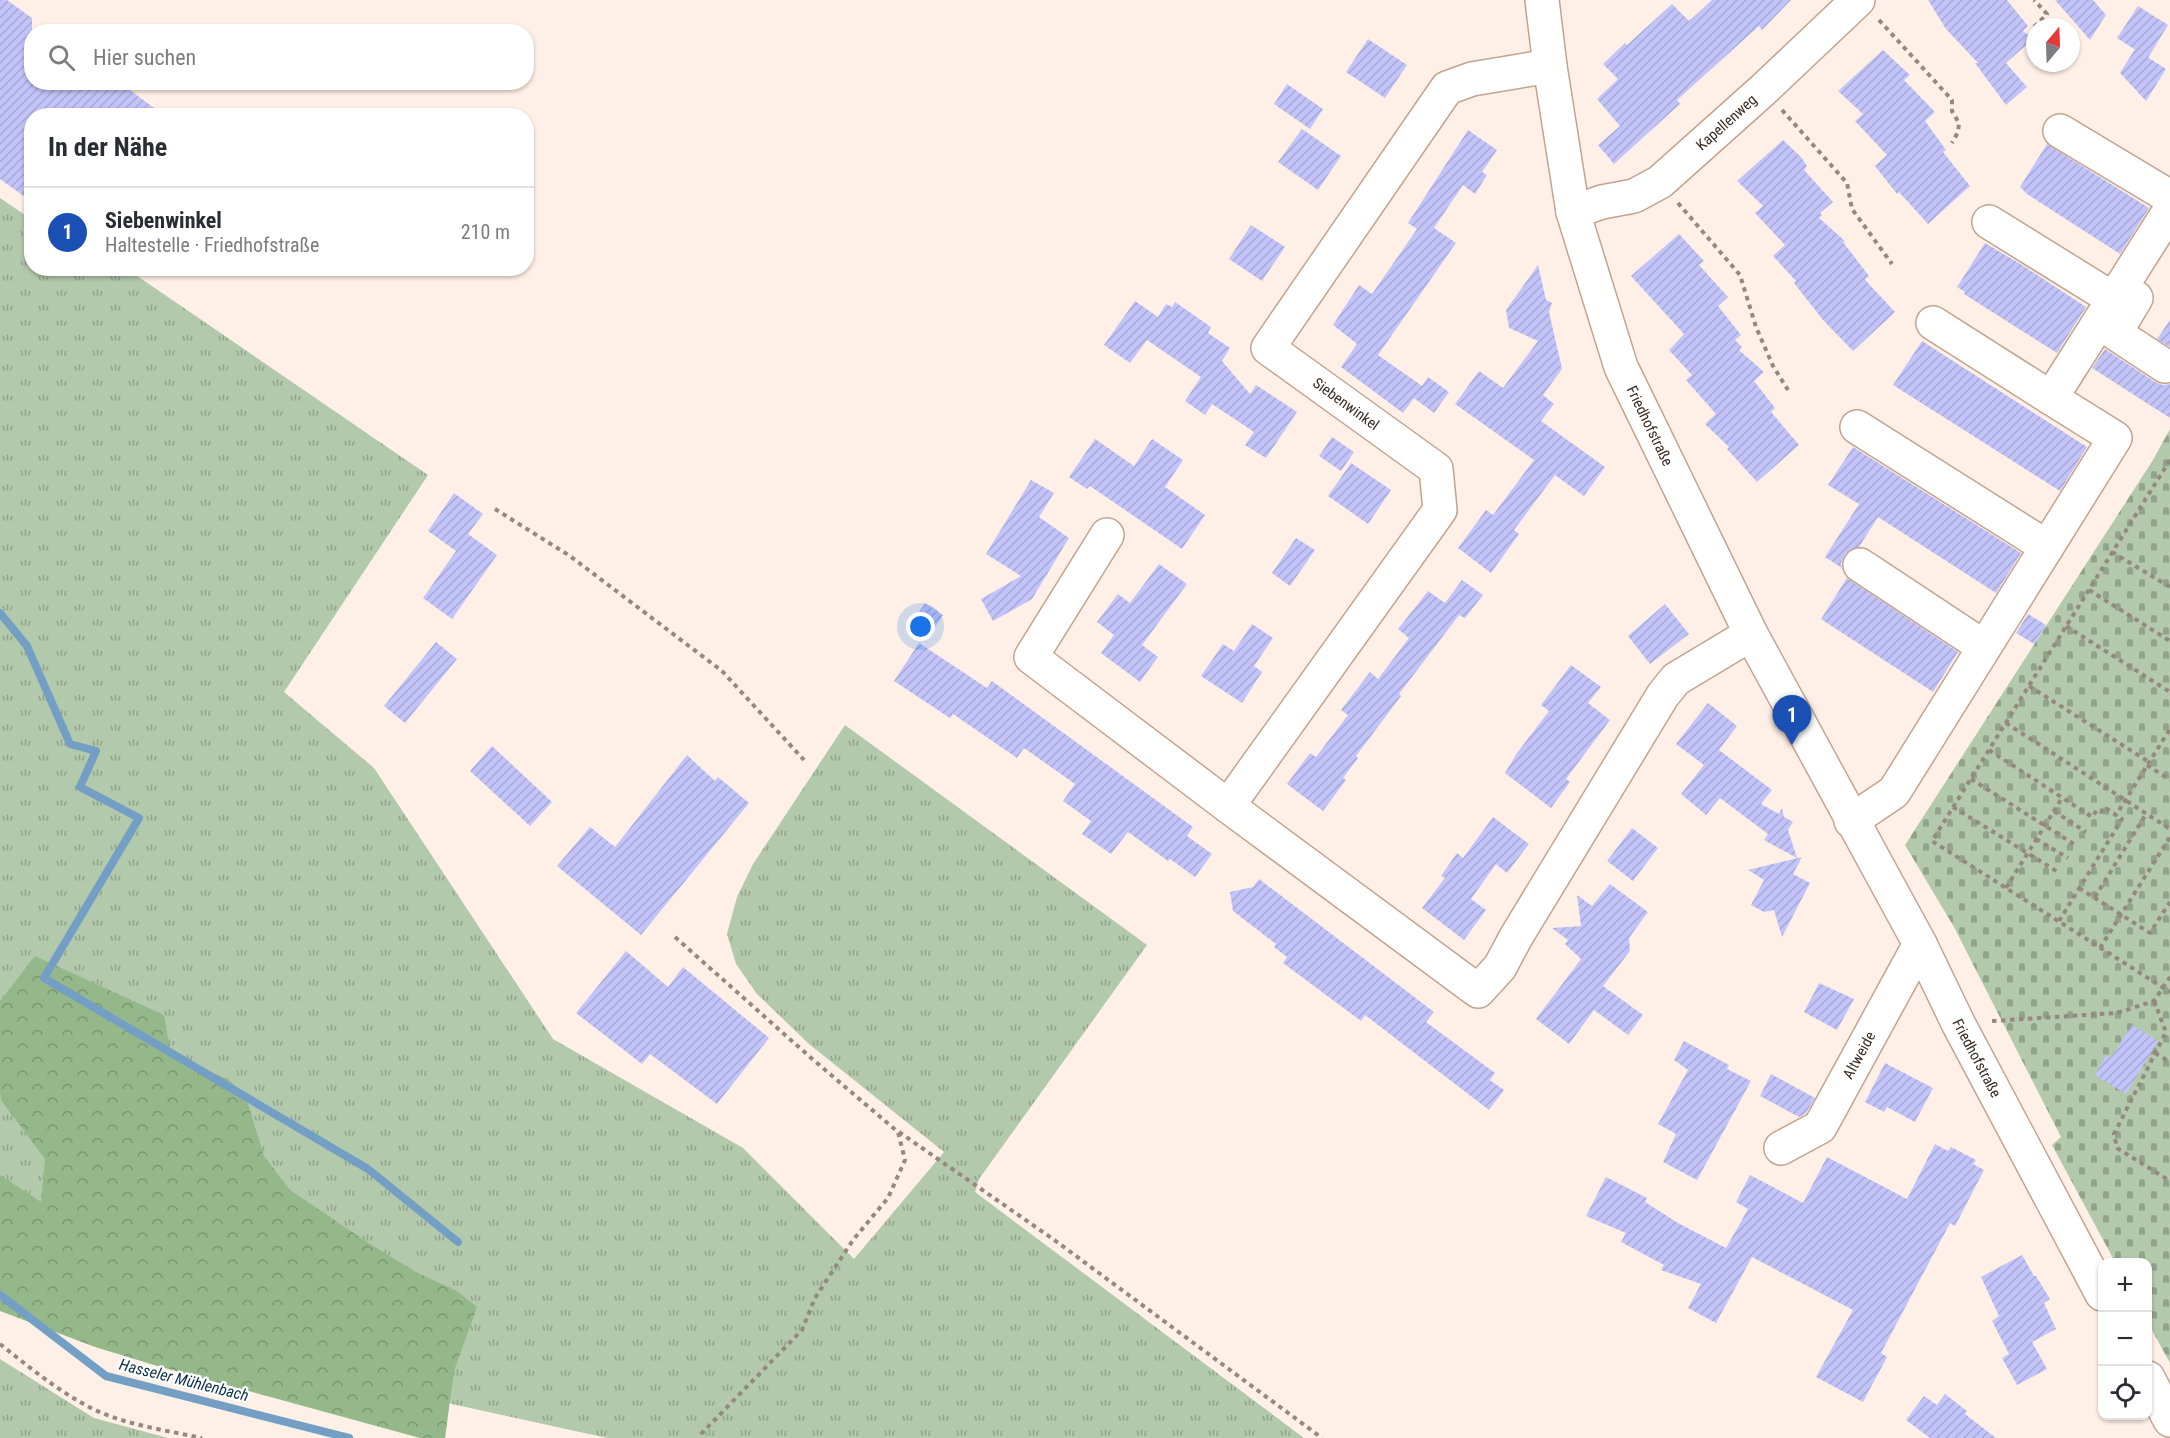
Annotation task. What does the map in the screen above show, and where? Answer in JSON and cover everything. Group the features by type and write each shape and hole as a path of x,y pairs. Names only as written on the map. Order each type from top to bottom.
{"street":[{"name":"Friedhofstraße","path":"1542,0 1573,212 1621,367 1751,634 1920,944 1958,1023 2098,1285"},
{"name":"Kapellenweg","path":"1573,212 1602,202 1634,196 1660,182 1764,89 1867,8"},
{"name":"Siebenwinkel","path":"1228,806 1440,510 1436,469 1268,348 1448,88 1472,79 1550,66"},
{"path":"2060,131 2170,197"},
{"path":"2051,398 2170,210"},
{"path":"1989,222 2113,299"},
{"path":"2165,366 2115,333 2170,243"},
{"path":"1851,821 1894,792 2115,438 1933,323"},
{"path":"1857,427 2047,547"},
{"path":"1107,536 1031,657 1478,991 1500,967 1663,695 1676,679 1751,634"},
{"path":"1860,566 1984,647"},
{"name":"Altweide","path":"1781,1148 1820,1127 1920,944"},
{"path":"2152,1386 2170,1420"}],"path":[{"path":"2034,0 2047,14 2043,18"},
{"path":"1867,8 1952,100 1952,111 1959,123 1953,143"},
{"path":"1764,89 1847,183 1852,209 1892,264"},
{"path":"1660,182 1740,275 1756,327 1773,366 1788,390"},
{"path":"2170,460 1932,842 2170,992"},
{"path":"495,509 570,556 722,670 804,760"},
{"path":"2112,552 2170,587"},
{"path":"2089,590 2170,641"},
{"path":"2066,626 2170,692"},
{"path":"2029,686 2169,778"},
{"path":"2006,723 2170,829"},
{"path":"2116,815 2170,729"},
{"path":"1989,750 2092,817 2097,810 2101,812 2103,807 2122,819 2058,921"},
{"path":"1971,779 2077,846"},
{"path":"2006,888 2062,798"},
{"path":"1953,807 2058,872"},
{"path":"2054,812 2085,832"},
{"path":"2095,897 2146,814"},
{"path":"2100,948 2170,837"},
{"path":"2036,839 2068,858"},
{"path":"2079,888 2150,933 2170,902"},
{"path":"675,937 898,1132 1053,1239 1322,1438"},
{"path":"1958,1023 2117,1013 2154,1001 2170,977"},
{"path":"2154,1001 2166,1032 2114,1134 2117,1148 2170,1181"},
{"path":"2155,1052 2170,1062"},
{"path":"700,1435 801,1330 814,1298 854,1240 888,1198 905,1160 898,1132"},
{"path":"0,1344 63,1391 92,1408 134,1423 202,1438"}],"green space":[{"path":"0,198 24,214 24,276 137,276 428,475 284,692 374,768 553,1039 743,1148 854,1259 944,1152 809,1044 757,994 736,964 727,934 737,897 753,864 845,725 1147,945 979,1179 975,1192 1304,1438 607,1438 370,1386 0,1225"},
{"path":"2170,429 2170,1363 2152,1330 2152,1258 2113,1258 2052,1145 2061,1137 1954,927 1905,845 2153,460"},
{"path":"35,956 164,1015 171,1056 228,1079 246,1097 264,1156 290,1190 370,1244 416,1272 457,1291 477,1307 454,1371 445,1438 420,1438 154,1365 95,1347 0,1311 0,1175 41,1202 45,1159 1,1100 0,1001"},
{"path":"0,1359 94,1418 168,1438 0,1438"}],"building":[{"path":"0,0 7,0 32,18 32,24 24,24 24,90 130,90 154,108 24,108 24,196 0,179"},
{"path":"1712,0 1791,0 1762,30 1759,26 1677,100 1680,104 1614,164 1598,145 1620,126 1597,99 1618,79 1603,64 1672,4 1689,21"},
{"path":"1928,0 2007,0 2026,24 2023,31 2026,33 2026,45 2006,63 2027,87 2006,105 1975,63 1978,63 1946,29"},
{"path":"2055,0 2093,0 2106,15 2090,40 2080,29 2080,18 2071,18"},
{"path":"2138,6 2168,25 2148,58 2117,38"},
{"path":"1368,39 1407,65 1385,98 1346,72"},
{"path":"2135,49 2166,69 2146,101 2120,73"},
{"path":"1883,50 1910,75 1904,80 1935,112 1925,121 1946,150 1943,152 1970,186 1928,224 1899,192 1897,194 1875,166 1887,155 1855,121 1863,114 1838,91"},
{"path":"1287,84 1323,109 1310,129 1274,104"},
{"path":"1302,129 1341,156 1318,190 1278,162"},
{"path":"1468,130 1497,150 1482,172 1487,175 1475,194 1463,185 1434,228 1456,243 1378,355 1422,386 1428,377 1449,392 1434,413 1414,398 1403,413 1341,367 1357,344 1333,325 1359,285 1372,294 1417,229 1408,223"},
{"path":"1783,140 1801,157 1807,166 1804,170 1833,202 1820,213 1822,215 1819,218 1845,241 1843,242 1869,276 1865,279 1867,282 1895,312 1853,351 1823,320 1794,283 1796,281 1773,256 1785,245 1755,213 1763,206 1737,181"},
{"path":"2047,144 2149,208 2120,254 2027,194 2020,187"},
{"path":"1251,225 1285,247 1262,281 1229,259"},
{"path":"1679,234 1704,261 1699,265 1728,297 1718,306 1741,335 1735,340 1742,347 1739,350 1764,372 1754,381 1775,408 1771,412 1799,445 1757,482 1727,449 1729,447 1705,424 1716,414 1686,380 1692,375 1669,350 1684,334 1631,276"},
{"path":"1985,243 2086,307 2057,353 1964,294 1965,292 1957,287"},
{"path":"1538,265 1546,300 1552,303 1549,312 1562,369 1543,395 1554,404 1541,421 1605,467 1584,496 1555,475 1514,530 1519,534 1491,573 1458,548 1486,510 1493,515 1534,460 1455,404 1479,371 1503,388 1538,341 1509,328 1506,310"},
{"path":"1135,301 1158,317 1166,304 1172,307 1175,302 1211,327 1208,333 1230,348 1222,361 1250,394 1256,385 1297,412 1266,458 1245,445 1254,432 1212,404 1205,415 1185,401 1201,377 1147,340 1130,363 1104,345"},
{"path":"2170,320 2170,347 2157,339"},
{"path":"1922,341 2087,447 2060,491 1893,385"},
{"path":"2105,349 2155,382 2163,385 2170,384 2170,418 2092,368"},
{"path":"1332,437 1354,452 1341,471 1319,456"},
{"path":"1095,439 1134,466 1152,439 1183,460 1165,487 1205,515 1182,549 1090,486 1087,489 1069,477"},
{"path":"1853,447 2021,553 1996,593 1878,517 1859,547 1845,554 1841,563 1842,568 1825,557 1859,504 1828,485"},
{"path":"1351,463 1391,490 1368,524 1328,496"},
{"path":"1031,480 1054,493 1039,517 1069,538 1032,599 993,621 981,599 1021,576 986,554"},
{"path":"454,493 483,514 468,534 497,555 452,619 423,598 456,551 428,531"},
{"path":"1296,538 1315,550 1290,586 1272,573"},
{"path":"1159,564 1187,584 1142,645 1158,657 1140,682 1101,653 1114,635 1097,622 1118,594 1130,603"},
{"path":"1847,578 1958,652 1933,692 1821,619"},
{"path":"1462,580 1483,595 1465,618 1459,615 1399,694 1401,696 1356,756 1358,758 1343,778 1346,780 1323,811 1287,784 1310,753 1316,757 1348,715 1341,710 1370,672 1378,679 1409,638 1398,629 1428,591 1445,603"},
{"path":"925,603 943,615 931,633 913,621"},
{"path":"1665,604 1689,634 1650,664 1628,636"},
{"path":"2028,614 2046,625 2034,644 2016,633"},
{"path":"1252,624 1273,638 1254,666 1262,672 1242,703 1201,676 1223,644 1234,651"},
{"path":"436,642 457,659 405,723 384,706"},
{"path":"919,643 987,688 992,681 1193,827 1187,836 1212,854 1195,877 1128,832 1111,854 1082,834 1091,821 1063,801 1075,784 1024,748 1017,758 953,714 950,718 894,681"},
{"path":"1571,665 1601,687 1588,703 1610,720 1566,779 1570,782 1551,808 1505,773 1549,711 1541,705"},
{"path":"1708,703 1737,726 1719,750 1772,790 1761,804 1779,814 1782,808 1784,817 1793,822 1788,830 1797,858 1764,840 1768,834 1720,798 1706,815 1681,794 1704,765 1676,744"},
{"path":"492,746 552,802 530,826 470,771"},
{"path":"687,755 715,781 718,777 749,803 641,935 557,866 590,827 615,847"},
{"path":"1493,817 1529,844 1507,873 1496,864 1471,899 1486,910 1464,940 1422,908 1445,878 1441,876 1457,853 1463,858"},
{"path":"1632,828 1658,848 1633,881 1607,861"},
{"path":"1802,857 1793,874 1810,883 1782,937 1774,910 1764,912 1751,905 1764,880 1748,870"},
{"path":"1259,879 1434,1012 1426,1022 1495,1073 1490,1080 1504,1090 1489,1110 1365,1015 1361,1021 1283,963 1287,957 1274,947 1276,944 1233,911 1230,892 1253,887"},
{"path":"1610,884 1648,912 1629,938 1630,951 1603,986 1643,1015 1628,1035 1594,1010 1569,1044 1536,1019 1581,959 1565,944 1568,940 1552,928 1581,926 1577,895 1592,906"},
{"path":"626,951 668,987 683,967 769,1038 717,1104 650,1054 642,1064 576,1013"},
{"path":"1819,983 1854,999 1837,1030 1804,1012"},
{"path":"2132,1025 2158,1041 2126,1094 2095,1075 2106,1055 2111,1058"},
{"path":"1684,1041 1729,1065 1727,1069 1751,1081 1697,1180 1663,1162 1676,1134 1658,1124 1688,1070 1674,1060"},
{"path":"1885,1063 1933,1088 1915,1122 1887,1107 1884,1112 1865,1102"},
{"path":"1771,1074 1815,1098 1806,1113 1799,1117 1760,1096"},
{"path":"1935,1144 1948,1151 1951,1147 1976,1160 1973,1164 1984,1170 1955,1226 1950,1223 1881,1353 1887,1357 1863,1402 1816,1377 1853,1310 1752,1257 1716,1323 1688,1308 1701,1284 1661,1270 1664,1265 1621,1242 1626,1233 1586,1216 1606,1177 1647,1198 1645,1202 1678,1223 1726,1248 1748,1209 1736,1202 1750,1175 1803,1203 1827,1157 1907,1199"},
{"path":"2022,1255 2050,1299 2044,1303 2056,1329 2032,1342 2047,1369 2017,1385 2002,1358 2009,1354 1992,1321 1999,1316 1981,1277"},
{"path":"1945,1394 1967,1411 1965,1414 1996,1438 1930,1438 1906,1420 1924,1396 1937,1405"}],"waterway":[{"path":"0,613 27,646 70,744 96,751 80,787 139,818 44,978 368,1169 458,1242"},
{"name":"Hasseler Mühlenbach","path":"0,1295 106,1376 349,1438"}],"place":[{"name":"Siebenwinkel","path":"1792,745"}]}
